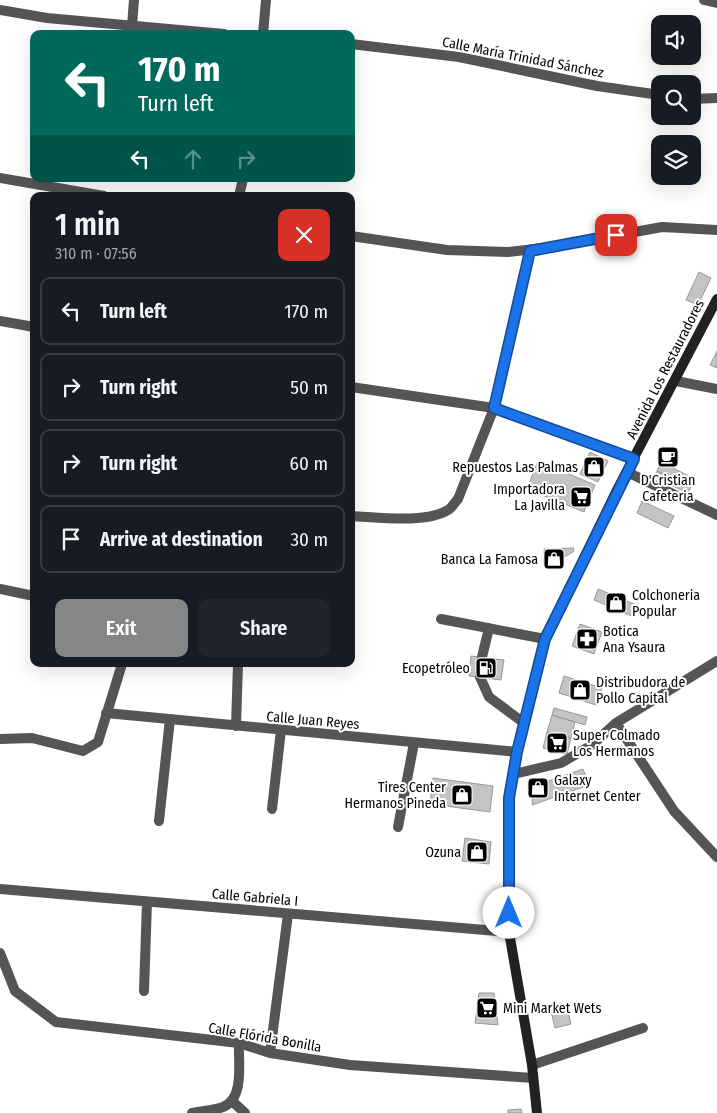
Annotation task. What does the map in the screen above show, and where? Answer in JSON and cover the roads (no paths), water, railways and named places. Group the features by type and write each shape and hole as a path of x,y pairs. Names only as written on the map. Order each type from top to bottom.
{"street":[{"path":"1,0 0,10 47,18 178,30"},
{"path":"132,26 134,0"},
{"path":"263,30 266,0"},
{"path":"704,0 717,3"},
{"name":"Calle María Trinidad Sánchez","path":"355,44 459,57 597,86 651,93"},
{"path":"701,99 717,98"},
{"path":"0,178 81,192"},
{"path":"355,237 447,250 530,251 662,227 717,230"},
{"path":"355,516 409,518 434,515 448,510 458,499 494,408 530,251"},
{"name":"Avenida Los Restauradores","path":"537,1113 532,1065 509,932 509,798 517,752 545,639 627,472 717,299"},
{"path":"0,321 30,326"},
{"path":"676,380 717,389"},
{"path":"355,388 494,408 634,459"},
{"path":"627,472 717,515"},
{"path":"0,589 30,595"},
{"path":"442,619 545,639"},
{"path":"482,657 489,628"},
{"path":"514,774 561,763 592,745 616,723 717,660"},
{"path":"0,739 32,738 83,751 98,742 121,667"},
{"path":"236,726 238,667"},
{"path":"480,677 489,697 524,723"},
{"name":"Calle Juan Reyes","path":"106,713 517,752"},
{"path":"159,821 170,719"},
{"path":"616,723 674,811 712,845 717,856"},
{"path":"272,809 281,730"},
{"path":"398,828 414,743"},
{"name":"Calle Gabriela I","path":"0,889 509,932"},
{"path":"144,991 147,902"},
{"path":"270,1053 288,914"},
{"name":"Calle Flórida Bonilla","path":"0,953 15,990 56,1022 239,1043 270,1053 350,1065 533,1078"},
{"path":"532,1065 642,1028"},
{"path":"192,1113 223,1107 232,1101 238,1089 239,1043"},
{"path":"232,1101 245,1113"}],"place":[{"name":"D'Cristian Cafeteria","path":"668,457"},
{"name":"Repuestos Las Palmas","path":"594,467"},
{"name":"Importadora La Javilla","path":"581,497"},
{"name":"Banca La Famosa","path":"554,559"},
{"name":"Colchoneria Popular","path":"616,603"},
{"name":"Botica Ana Ysaura","path":"587,639"},
{"name":"Ecopetróleo","path":"486,668"},
{"name":"Distribudora de Pollo Capital","path":"580,690"},
{"name":"Super Colmado Los Hermanos","path":"557,743"},
{"name":"Galaxy Internet Center","path":"538,788"},
{"name":"Tires Center Hermanos Pineda","path":"462,795"},
{"name":"Ozuna","path":"477,852"},
{"name":"Mini Market Wets","path":"487,1008"}]}
